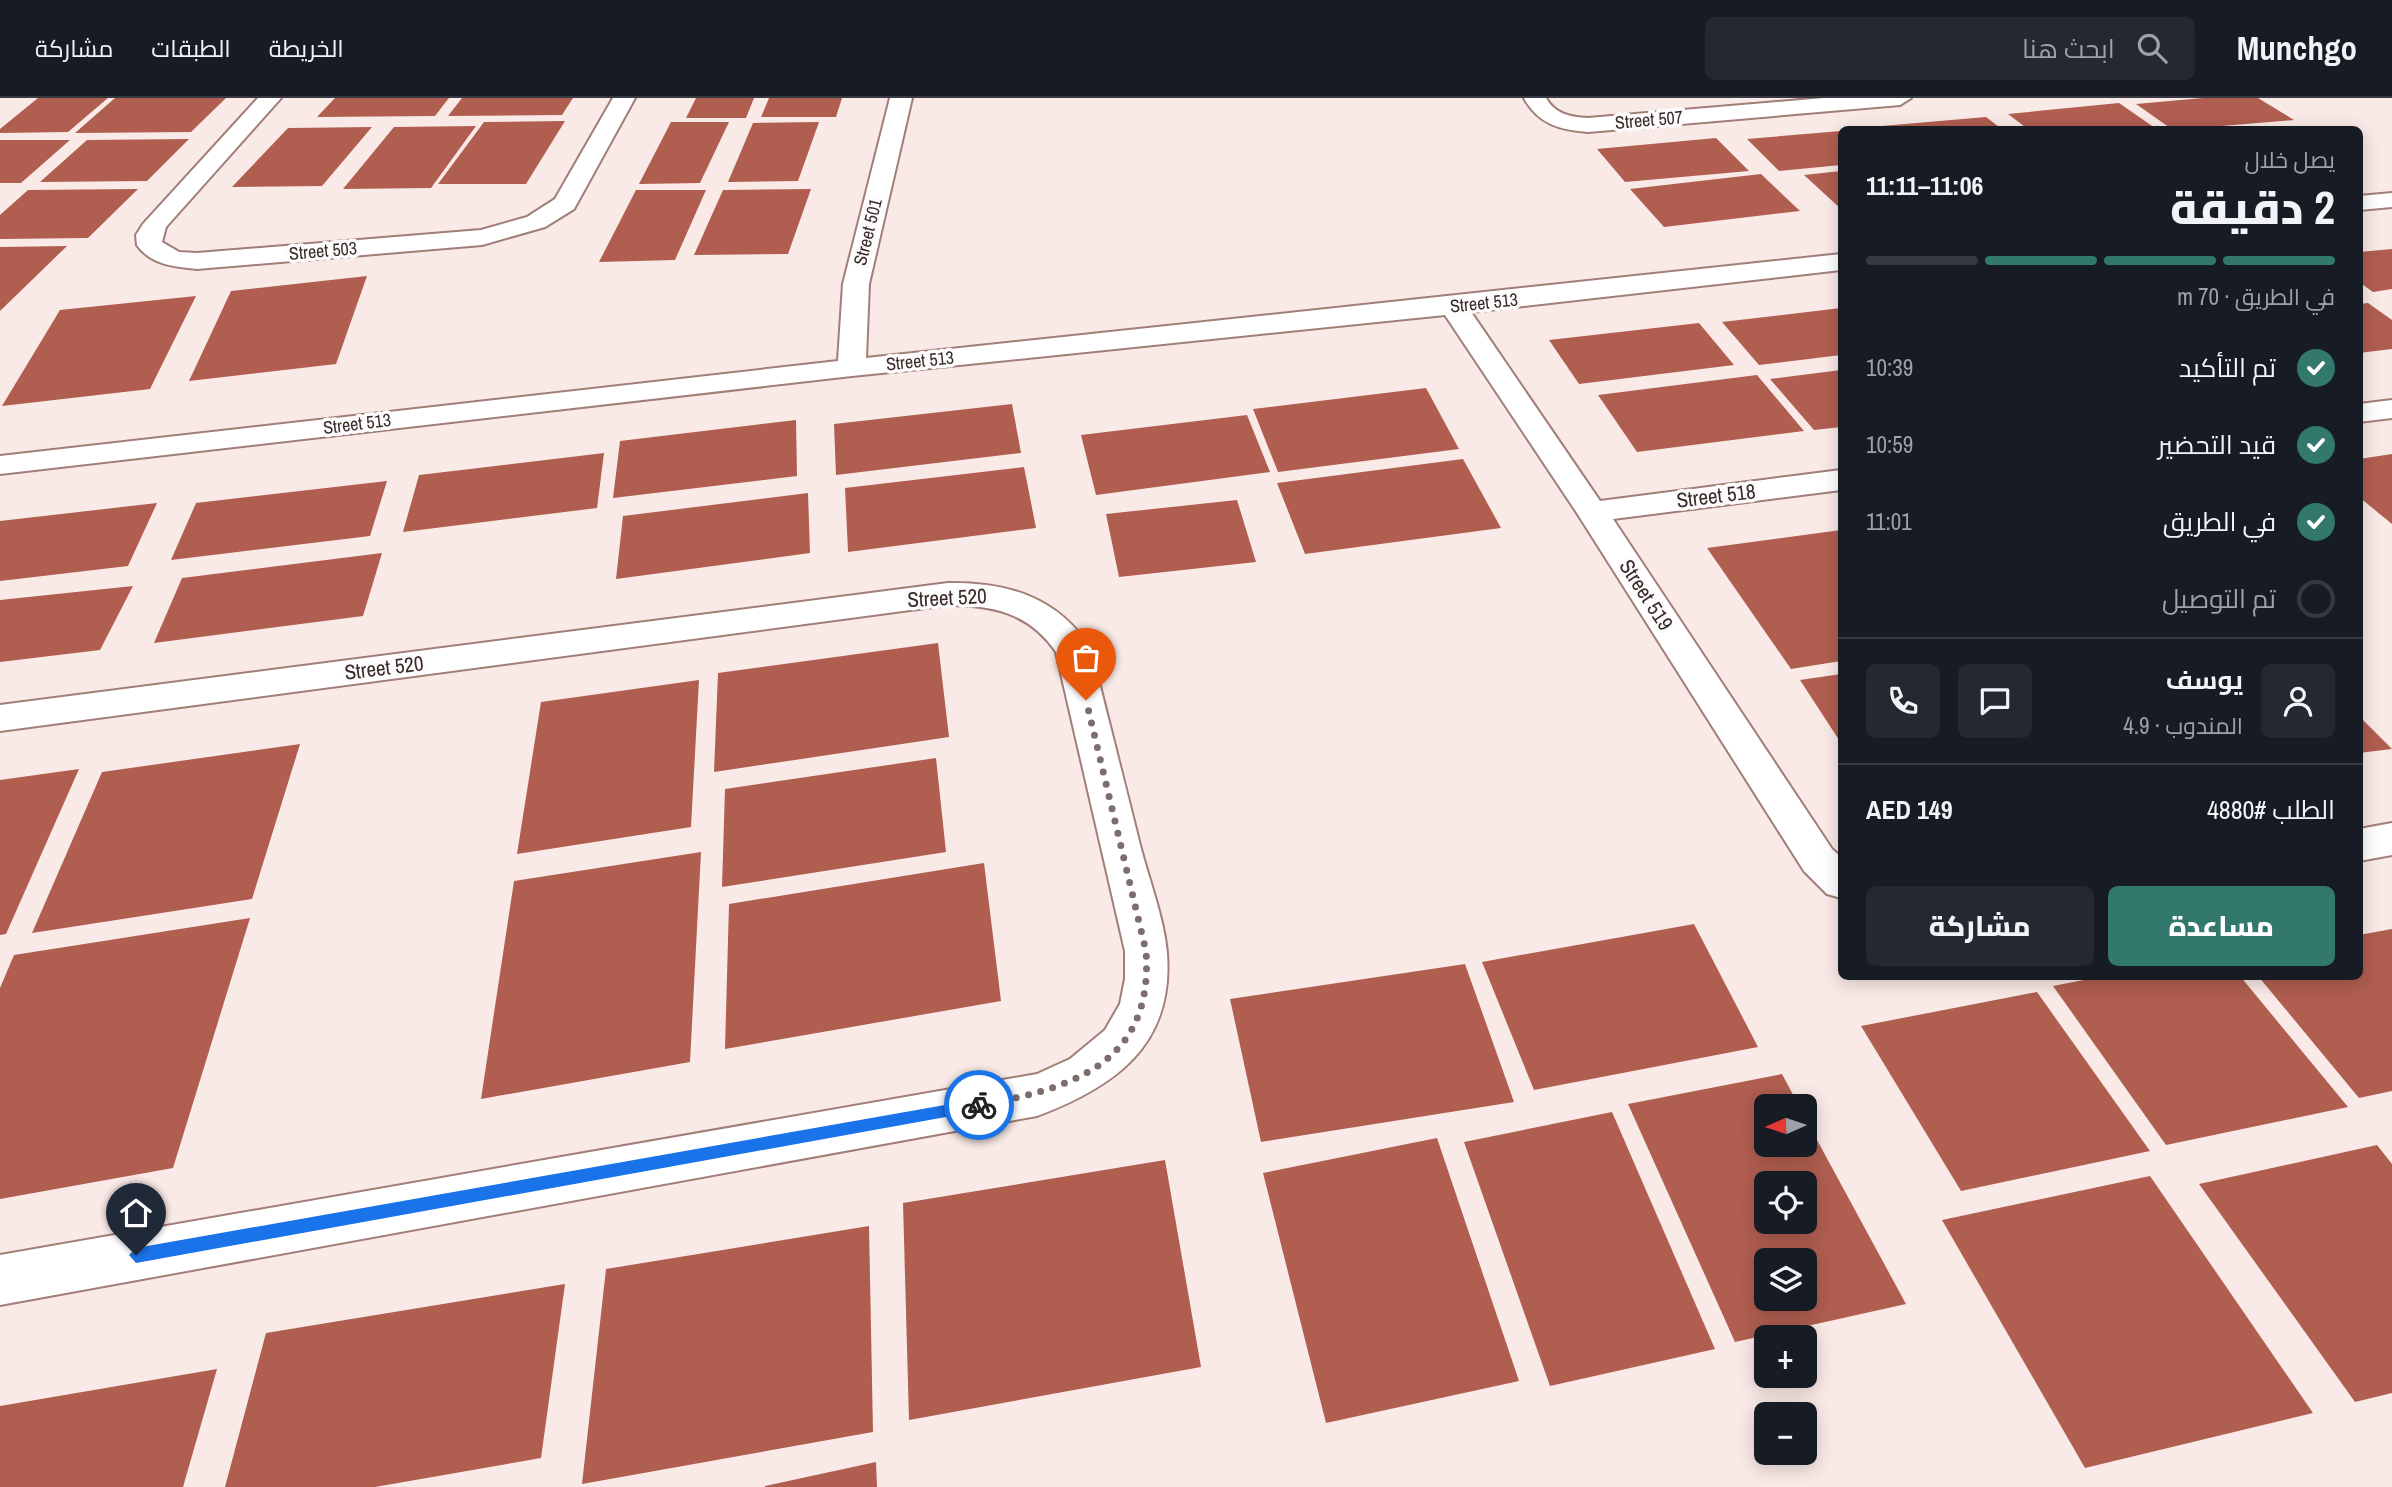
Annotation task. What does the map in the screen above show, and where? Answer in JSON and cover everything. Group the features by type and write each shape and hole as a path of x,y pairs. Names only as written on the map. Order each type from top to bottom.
{"street":[{"name":"Street 503","path":"270,98 155,223 149,235 150,245 160,253 186,260 221,260 482,237 519,229 565,204 624,98"},
{"name":"Street 501","path":"852,368 856,284 901,98"},
{"name":"Street 507","path":"1535,98 1549,117 1560,122 1588,125 1900,98"},
{"path":"2363,203 2392,200"},
{"name":"Street 513","path":"0,465 852,368 1453,306 1838,262"},
{"name":"Street 519","path":"1453,306 1592,512 1818,860 1838,879"},
{"path":"2363,413 2392,409"},
{"name":"Street 518","path":"1592,512 1838,480"},
{"name":"Street 520","path":"0,718 947,594 975,593 1002,597 1027,605 1047,616 1063,632 1073,650 1146,951 1148,980 1142,1010 1125,1038 1102,1063 1072,1083 1037,1095 0,1280"},
{"path":"2363,844 2392,839"}],"building":[{"path":"38,98 108,98 68,132 0,133 0,129"},
{"path":"115,98 226,98 191,132 75,133"},
{"path":"335,98 449,98 435,116 317,117"},
{"path":"462,98 573,98 562,115 448,116"},
{"path":"696,98 754,98 746,118 686,118"},
{"path":"769,98 842,98 836,117 761,117"},
{"path":"2203,98 2258,98 2294,120 2221,126 2167,126 2136,104"},
{"path":"2119,103 2152,126 2024,126 2008,114"},
{"path":"1986,117 1998,126 1882,126"},
{"path":"565,121 526,184 438,184 484,122"},
{"path":"671,122 729,122 700,183 639,184"},
{"path":"819,122 798,181 728,182 753,123"},
{"path":"476,126 431,188 343,189 394,127"},
{"path":"372,127 322,186 232,187 288,128"},
{"path":"1838,131 1838,165 1779,171 1747,139"},
{"path":"1716,138 1749,171 1625,182 1597,149"},
{"path":"189,139 147,181 40,182 87,140"},
{"path":"0,140 70,140 21,183 0,183"},
{"path":"1838,171 1838,206 1804,175"},
{"path":"1761,174 1800,211 1664,227 1630,189"},
{"path":"138,189 88,238 0,239 0,215 28,190"},
{"path":"811,189 788,254 694,255 723,190"},
{"path":"636,190 706,190 675,260 599,262"},
{"path":"67,246 0,311 0,247"},
{"path":"2392,249 2392,289 2373,292 2363,285 2363,252"},
{"path":"367,276 336,364 189,381 231,291"},
{"path":"196,296 150,389 2,406 60,310"},
{"path":"2368,303 2392,320 2392,349 2363,353 2363,304"},
{"path":"1838,308 1838,355 1759,365 1722,322"},
{"path":"1699,323 1734,365 1579,384 1549,340"},
{"path":"1838,370 1838,427 1814,430 1770,379"},
{"path":"1757,375 1804,431 1637,452 1598,395"},
{"path":"1426,388 1459,449 1278,472 1253,409"},
{"path":"1012,404 1021,453 836,475 834,424"},
{"path":"1247,415 1270,472 1096,495 1081,435"},
{"path":"796,420 797,476 613,498 620,441"},
{"path":"604,453 597,508 403,532 419,475"},
{"path":"2392,454 2392,524 2363,500 2363,458"},
{"path":"1463,459 1501,528 1305,554 1277,483"},
{"path":"1024,467 1036,528 848,552 845,488"},
{"path":"387,481 370,536 171,560 196,503"},
{"path":"808,493 810,553 616,579 623,516"},
{"path":"1237,500 1256,562 1119,577 1106,514"},
{"path":"157,503 128,566 0,581 0,521"},
{"path":"1838,530 1838,661 1791,669 1707,548"},
{"path":"382,553 363,616 154,643 182,578"},
{"path":"133,586 100,650 0,662 0,600"},
{"path":"938,643 949,737 714,772 718,673"},
{"path":"1838,674 1838,738 1800,680"},
{"path":"699,680 691,827 517,854 541,702"},
{"path":"2363,720 2392,749 2363,753"},
{"path":"300,744 252,899 32,933 102,772"},
{"path":"936,758 946,852 722,887 725,789"},
{"path":"79,769 6,934 0,935 0,780"},
{"path":"701,852 690,1062 481,1099 514,881"},
{"path":"984,863 1001,1001 725,1049 729,904"},
{"path":"250,918 173,1168 0,1199 0,988 14,955"},
{"path":"1694,924 1758,1047 1534,1090 1482,962"},
{"path":"2392,929 2392,1091 2359,1098 2261,980 2363,980 2363,934"},
{"path":"1465,964 1514,1102 1261,1142 1230,999"},
{"path":"2084,980 2243,980 2348,1107 2166,1145 2053,986"},
{"path":"2037,992 2150,1151 1961,1191 1861,1026"},
{"path":"1782,1074 1793,1094 1754,1094 1754,1157 1817,1157 1817,1140 1906,1304 1812,1325 1754,1325 1754,1338 1735,1342 1628,1104"},
{"path":"1612,1112 1715,1349 1550,1386 1464,1142"},
{"path":"1437,1138 1519,1381 1326,1423 1263,1173"},
{"path":"2377,1145 2392,1164 2392,1393 2355,1402 2199,1184"},
{"path":"1165,1160 1201,1367 909,1420 903,1203"},
{"path":"2150,1176 2313,1413 2085,1468 1942,1220"},
{"path":"869,1226 873,1432 582,1484 606,1269"},
{"path":"565,1284 541,1458 375,1487 225,1487 266,1333"},
{"path":"217,1369 183,1487 0,1487 0,1406"},
{"path":"876,1462 877,1487 765,1487 765,1486"}],"way so far":[{"path":"979,1105 1037,1095 1072,1083 1102,1063 1125,1038 1142,1010 1148,980 1146,951 1086,700"}],"route":[{"path":"136,1255 979,1105"}]}
